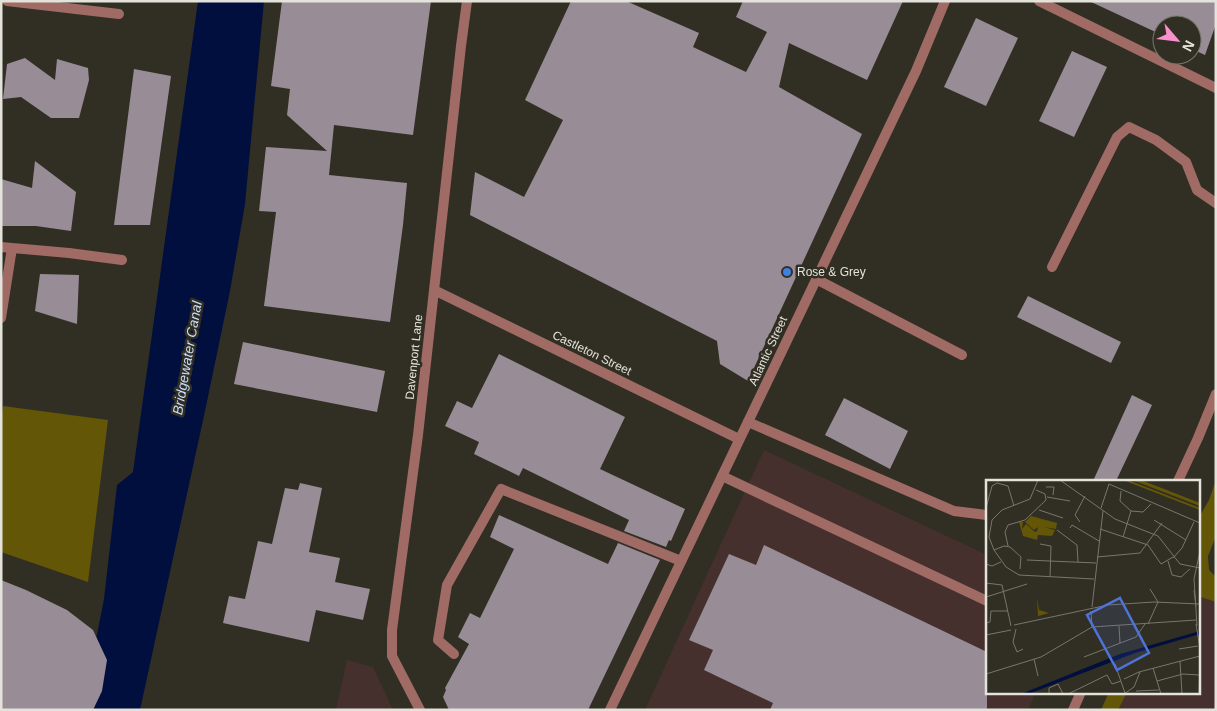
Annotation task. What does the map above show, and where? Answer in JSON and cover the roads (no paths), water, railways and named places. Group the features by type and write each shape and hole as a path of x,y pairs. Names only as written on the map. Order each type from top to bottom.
{"street":[{"path":"7,1 119,14"},
{"name":"Davenport Lane","path":"420,710 392,656 392,630 418,435 467,1"},
{"name":"Atlantic Street","path":"610,710 916,71 945,1"},
{"path":"1039,1 1216,88"},
{"path":"1052,267 1117,137 1129,127 1156,140 1186,162 1198,190 1216,203"},
{"path":"1,247 122,260"},
{"path":"1,318 12,248"},
{"path":"816,279 962,355"},
{"name":"Castleton Street","path":"434,290 739,439"},
{"path":"1178,480 1216,394"},
{"path":"748,422 954,511 986,515"},
{"path":"722,476 986,600"},
{"path":"454,654 438,640 448,585 500,490 681,561"},
{"path":"1073,710 1080,694"}],"water":[{"name":"Bridgewater Canal","path":"198,1 264,1 245,204 230,291 140,710 82,710 104,599 117,485 133,472"}],"place":[{"name":"Rose & Grey","path":"787,272"}]}
